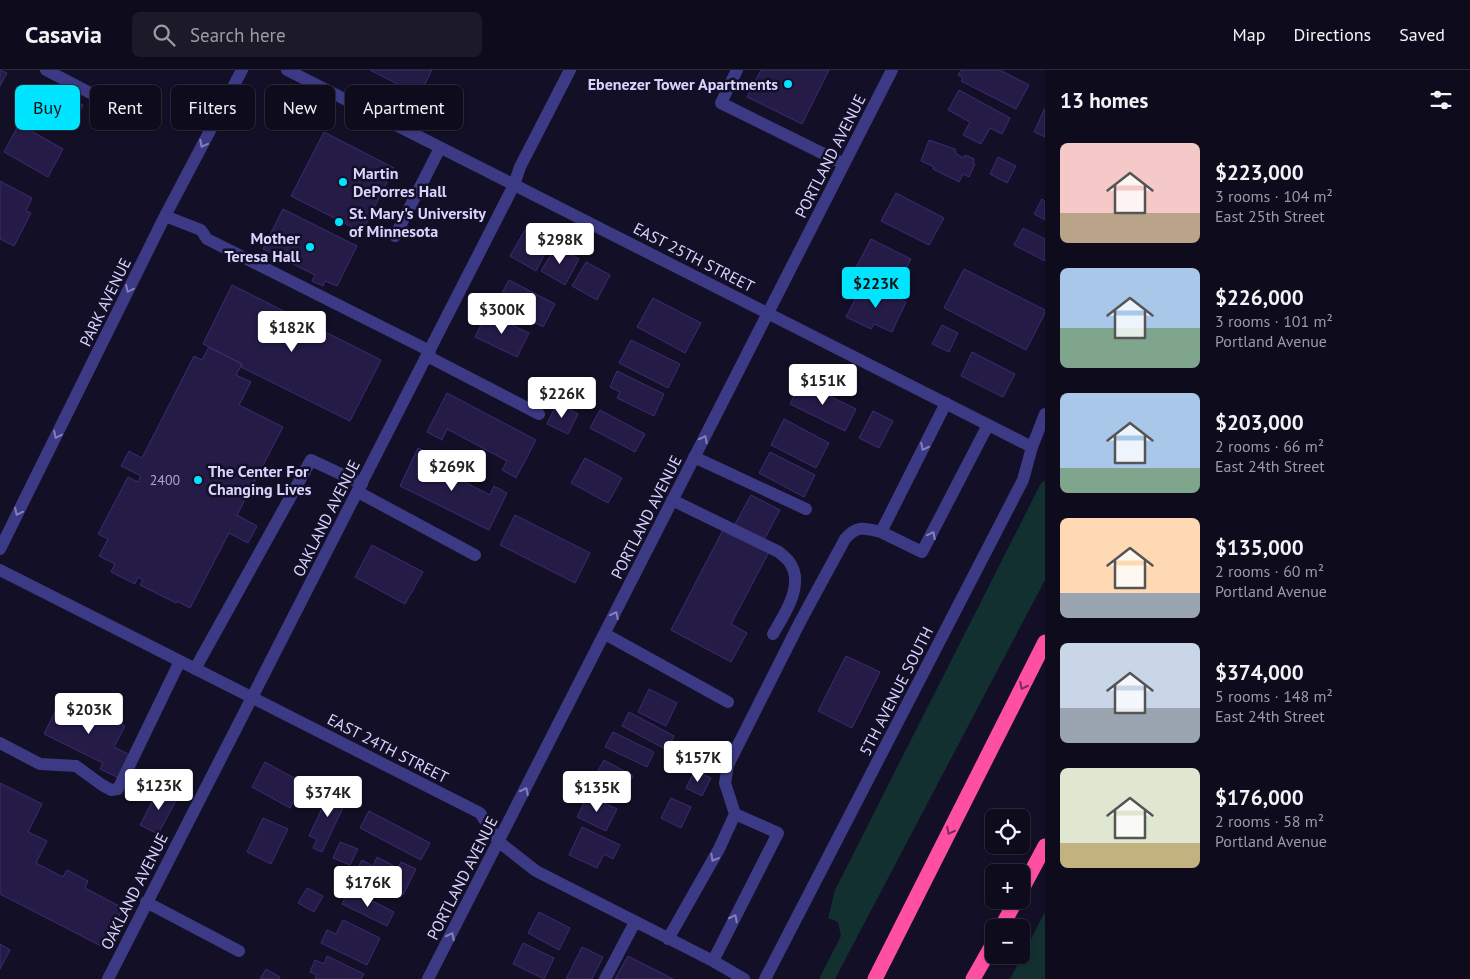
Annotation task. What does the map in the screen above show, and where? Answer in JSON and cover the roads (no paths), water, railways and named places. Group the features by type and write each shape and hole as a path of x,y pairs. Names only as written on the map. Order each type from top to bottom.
{"highway":[{"path":"875,979 1045,642"},
{"path":"1030,874 1045,846"},
{"path":"974,979 985,959"}],"street":[{"path":"46,70 90,93"},
{"name":"PARK AVENUE","path":"0,549 165,216 242,70"},
{"name":"EAST 25TH STREET","path":"286,70 1032,447"},
{"name":"OAKLAND AVENUE","path":"108,979 514,185 520,167 570,70"},
{"path":"737,70 721,104 844,164"},
{"name":"PORTLAND AVENUE","path":"428,979 892,70"},
{"path":"395,236 440,148"},
{"path":"165,216 201,230 207,239 539,414"},
{"path":"880,532 946,403"},
{"name":"5TH AVENUE SOUTH","path":"765,979 1024,480 1032,447 1045,414"},
{"path":"668,938 718,849 735,814 725,783 728,765 800,622 845,539 851,532 859,528 880,532 922,552 988,425"},
{"path":"694,457 806,509"},
{"path":"195,669 311,460 475,555"},
{"path":"672,500 779,552 790,563 796,577 793,593 785,614 773,634"},
{"name":"EAST 24TH STREET","path":"0,570 480,813 499,842 536,872 713,961 744,979"},
{"path":"605,634 728,702"},
{"path":"0,743 40,764 76,766 102,786 112,790 118,789 180,662"},
{"path":"713,961 778,833 735,814"},
{"path":"146,902 239,951"},
{"path":"605,979 635,922"}],"place":[{"name":"Ebenezer Tower Apartments","path":"788,84"},
{"name":"Martin DePorres Hall","path":"343,182"},
{"name":"St. Mary's University of Minnesota","path":"339,222"},
{"name":"Mother Teresa Hall","path":"310,247"},
{"name":"The Center For Changing Lives","path":"198,480"}]}
